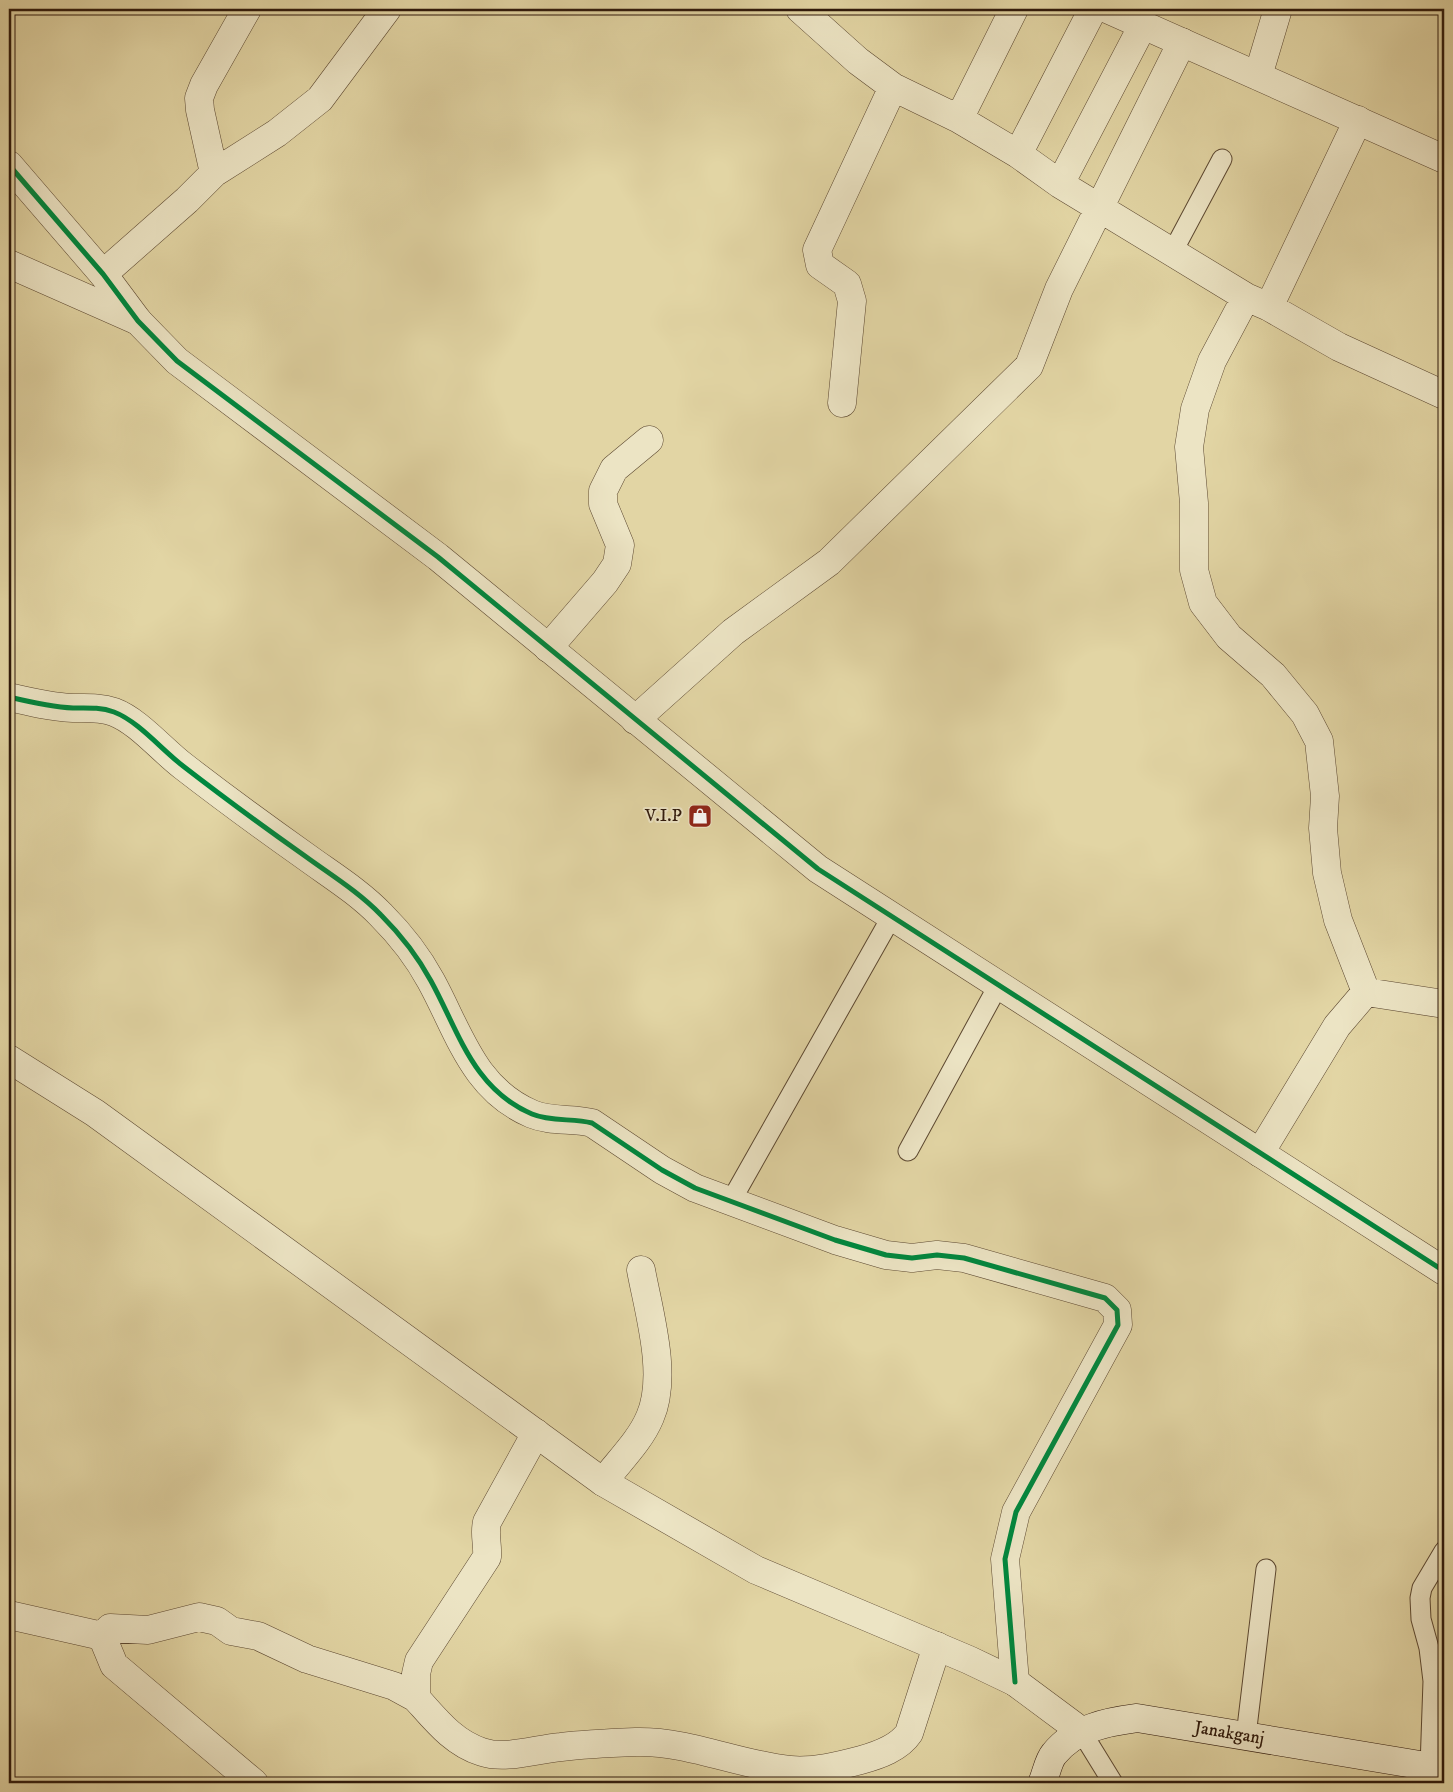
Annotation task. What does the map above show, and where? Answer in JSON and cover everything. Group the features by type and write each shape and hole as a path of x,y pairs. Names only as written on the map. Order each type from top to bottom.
{"street":[{"path":"214,173 199,98 204,85 247,9"},
{"path":"103,274 187,200 214,173 277,133 320,100 387,9"},
{"path":"800,9 858,61 892,86 959,119 1018,154 1060,184 1172,253 1258,302 1339,347 1444,395"},
{"path":"959,119 1014,9"},
{"path":"1018,154 1093,9"},
{"path":"1107,9 1444,159"},
{"path":"1258,76 1278,9"},
{"path":"1060,184 1143,25"},
{"path":"635,720 733,632 829,562 1029,366 1059,289 1182,42"},
{"path":"842,403 852,302 847,284 820,264 817,250 892,86"},
{"path":"1358,120 1258,302 1212,361 1195,409 1189,447 1194,503 1194,570 1203,603 1229,636 1279,683 1305,714 1319,741 1325,796 1323,828 1327,873 1344,936 1366,992"},
{"path":"9,165 103,274 138,321 177,361 438,557 818,869 1444,1271"},
{"path":"9,264 138,321"},
{"path":"548,648 606,582 617,564 620,545 603,504 603,491 614,469 649,440"},
{"path":"9,697 72,708 93,707 115,713 131,722 181,765 343,883 379,913 407,945 431,981 473,1065 513,1104 544,1118 580,1120 592,1123 662,1170 695,1188 835,1240 886,1256 912,1258 937,1255 964,1258 1105,1298 1117,1310 1118,1325 1016,1512 1005,1559 1015,1682"},
{"path":"1366,992 1444,1004"},
{"path":"1260,1153 1337,1026 1366,992"},
{"path":"9,1059 95,1113 603,1482 756,1570 937,1646 1015,1682 1081,1731"},
{"path":"603,1482 641,1433 650,1417 656,1398 657,1370 654,1343 641,1270"},
{"path":"416,1698 416,1674 419,1661 487,1557 488,1545 485,1533 487,1522 536,1433"},
{"path":"9,1615 102,1636"},
{"path":"102,1636 110,1628 148,1630 199,1617 217,1621 230,1631 258,1636 307,1659 394,1686 416,1698 446,1731 464,1746 484,1753 502,1755 562,1747 639,1742 684,1748 788,1776 828,1769 872,1757 902,1742 909,1733 937,1646"},
{"path":"102,1636 114,1665 254,1783"},
{"name":"Janakganj","path":"1042,1783 1053,1755 1081,1731 1109,1722 1137,1718 1437,1768"}],"lane":[{"path":"1172,253 1222,159"},
{"path":"731,1201 892,916"},
{"path":"908,1151 998,984"},
{"path":"1437,1768 1429,1648 1420,1619 1420,1598 1422,1588 1444,1551"},
{"path":"1246,1736 1266,1569"},
{"path":"1081,1731 1114,1783"}],"cycle path":[{"path":"9,165 103,274 138,321 177,361 438,557 818,869 1444,1271"},
{"path":"9,697 57,707 104,709 123,716 213,789 364,899 402,938 426,972 460,1039 481,1074 495,1090 512,1103 532,1114 554,1119 592,1123 662,1170 695,1188 835,1240 886,1255 912,1258 937,1255 964,1258 1105,1298 1117,1310 1118,1325 1016,1512 1005,1559 1015,1682"}],"place":[{"name":"V.I.P","path":"700,816"}]}
